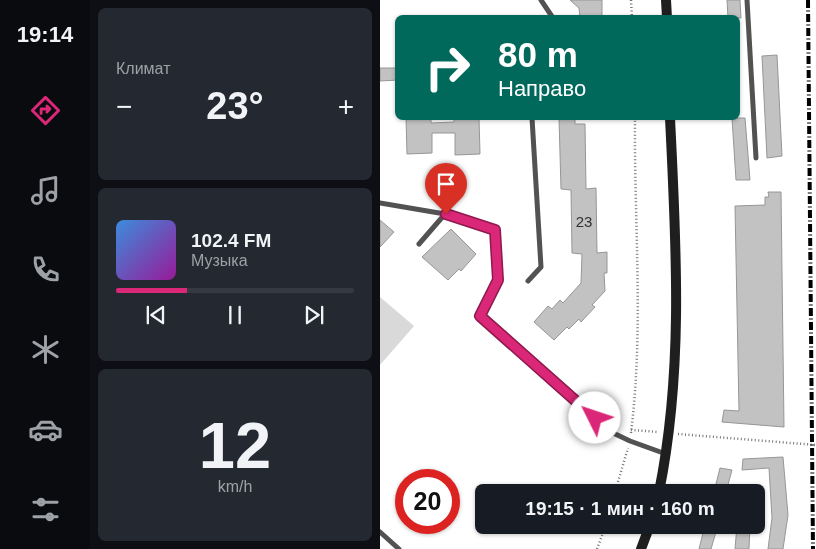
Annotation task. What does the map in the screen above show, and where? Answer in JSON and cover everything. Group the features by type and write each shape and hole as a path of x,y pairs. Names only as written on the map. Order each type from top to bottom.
{"street":[{"path":"666,0 666,15"},
{"path":"660,484 670,433 676,324 670,120"},
{"path":"641,549 647,534"}],"lane":[{"path":"542,0 552,15"},
{"path":"747,0 756,158"},
{"path":"528,282 541,267 532,120"},
{"path":"380,203 446,214 495,230 498,280 480,316 609,431 666,454"},
{"path":"419,244 446,214"},
{"path":"380,532 399,549"}],"path":[{"path":"631,0 632,15"},
{"path":"617,484 630,441 638,359 639,264 635,120"},
{"path":"631,430 816,445"},
{"path":"597,549 603,534"}],"shaded area":[{"path":"380,297 414,326 380,365"}],"building":[{"path":"570,0 602,0 602,15 580,15 579,8"},
{"path":"727,0 740,0 741,18 740,15 728,15"},
{"path":"777,55 782,156 767,158 762,56"},
{"path":"380,68 395,68 395,80 380,81"},
{"path":"745,118 750,180 736,180 732,120"},
{"path":"406,120 431,120 431,123 454,122 454,120 479,120 480,154 455,155 455,133 432,133 432,153 407,154"},
{"path":"559,120 575,120 575,124 585,124 586,189 596,188 597,253 607,252 607,273 604,273 605,291 592,305 595,307 581,322 579,319 569,329 567,327 554,340 534,322 548,306 552,309 560,300 563,303 581,283 582,254 572,253 571,190 561,189"},
{"path":"768,192 781,192 784,427 722,422 724,410 739,411 735,206 765,205 765,197 769,197"},
{"path":"380,220 394,232 380,247"},
{"path":"451,229 476,254 461,271 459,269 448,280 422,257"},
{"path":"783,457 788,515 783,549 768,549 772,518 769,468 742,470 743,459"},
{"path":"720,468 732,470 728,484 716,484"},
{"path":"703,534 715,534 711,549 699,549"},
{"path":"736,534 750,534 749,549 735,549"}],"railway":[{"path":"808,0 813,549"}],"route":[{"path":"446,214 495,230 498,280 480,316 595,418"}]}
